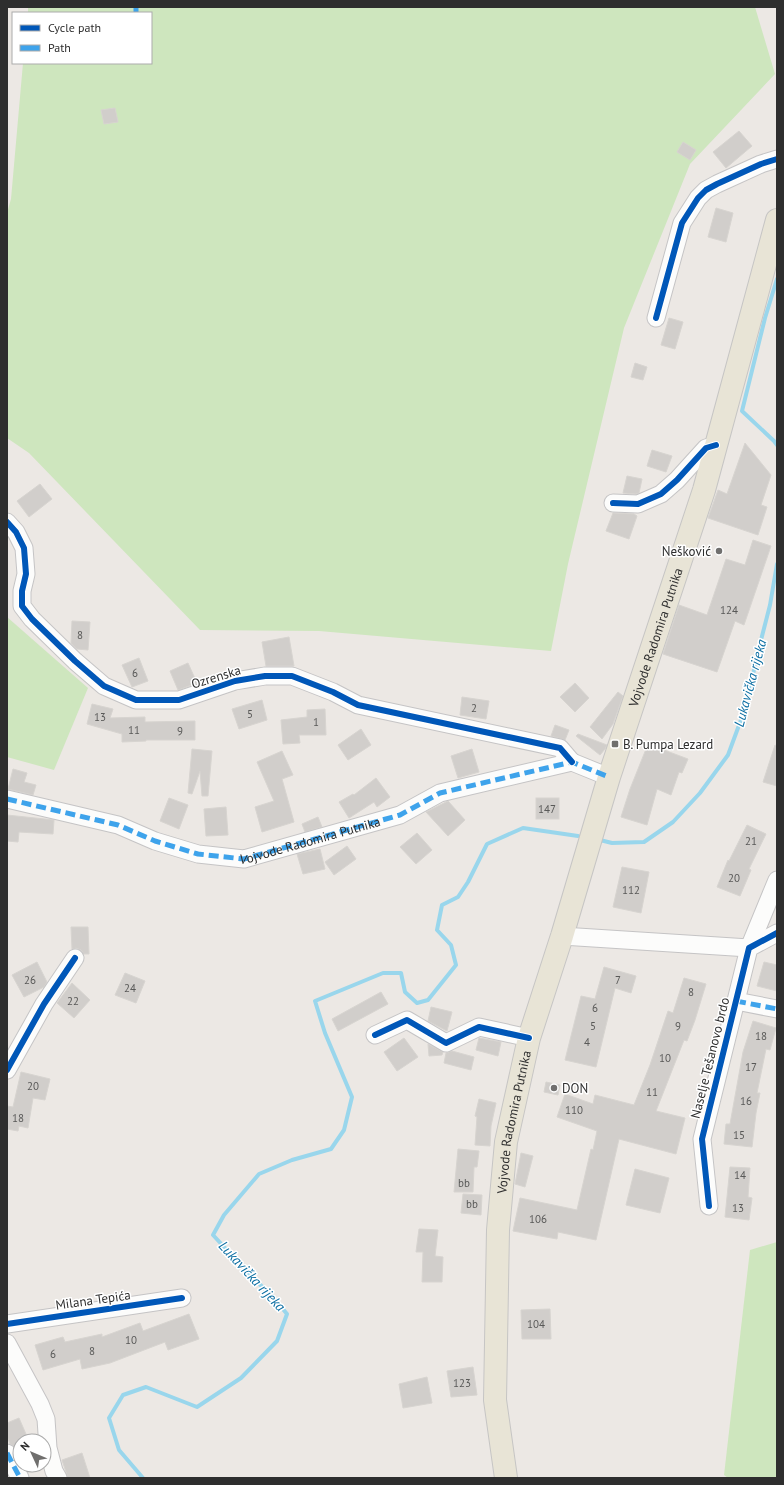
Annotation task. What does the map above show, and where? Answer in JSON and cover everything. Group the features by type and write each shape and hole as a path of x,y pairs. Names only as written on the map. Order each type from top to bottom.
{"main road":[{"name":"Vojvode Radomira Putnika","path":"506,1478 495,1400 498,1230 506,1142 530,1038 609,777 704,490 777,220"}],"street":[{"path":"656,318 682,223 698,198 706,190 717,184 761,164 777,159"},
{"path":"613,502 638,504 661,494 677,480 706,448 716,445"},
{"name":"Ozrenska","path":"7,522 16,532 24,548 26,574 22,591 22,606 32,619 75,661 104,686 136,700 179,700 235,681 265,676 292,676 333,692 358,705 560,748 572,762"},
{"path":"572,762 609,777"},
{"name":"Vojvode Radomira Putnika","path":"7,799 118,825 155,841 198,854 244,859 400,815 440,793 572,762"},
{"name":"Naselje Tešanovo brdo","path":"710,1206 702,1139 749,948 777,880"},
{"path":"562,936 749,948 777,932"},
{"path":"7,1070 44,1004 75,958"},
{"path":"736,1001 777,1009"},
{"path":"375,1035 407,1020 446,1043 479,1027 530,1038"},
{"name":"Milana Tepića","path":"7,1324 182,1298"},
{"path":"7,1343 40,1404 46,1419 48,1448 54,1471 58,1478"},
{"path":"7,1453 20,1478"}],"green space":[{"path":"28,7 755,7 775,74 690,164 624,328 568,564 551,651 319,631 200,630 29,453 7,438 7,213 11,199 23,64 152,64 152,12 28,12"},
{"path":"7,617 88,688 54,770 7,757"},
{"path":"777,1242 777,1478 728,1478 724,1475 750,1250"}],"building":[{"path":"115,108 118,122 104,124 101,110"},
{"path":"739,131 752,146 726,168 713,152"},
{"path":"683,142 696,150 690,160 677,152"},
{"path":"716,208 733,213 726,242 708,237"},
{"path":"669,318 683,322 675,349 661,345"},
{"path":"635,363 647,367 643,380 631,377"},
{"path":"745,443 771,475 761,505 767,507 758,535 708,518 718,490 727,494"},
{"path":"652,450 672,456 666,472 647,466"},
{"path":"627,476 642,479 639,493 623,493"},
{"path":"40,484 52,499 29,517 17,501"},
{"path":"613,513 634,514 637,516 629,539 606,531"},
{"path":"753,540 771,546 744,625 735,621 717,672 663,654 679,605 707,615 726,559 745,565"},
{"path":"72,621 90,622 88,650 77,649 71,643"},
{"path":"289,637 294,666 266,666 262,642"},
{"path":"139,658 148,681 132,687 122,665"},
{"path":"188,663 197,683 178,690 170,671"},
{"path":"575,683 589,698 575,712 560,697"},
{"path":"618,692 623,696 613,724 602,739 590,727"},
{"path":"462,697 489,701 486,719 460,715"},
{"path":"262,700 267,720 239,729 232,709"},
{"path":"92,704 113,709 110,718 145,717 145,722 195,721 195,740 146,740 122,742 122,734 87,724"},
{"path":"325,709 326,735 299,735 300,743 283,744 281,720 307,717 307,710"},
{"path":"555,725 569,730 565,740 551,736"},
{"path":"361,729 371,745 348,760 338,745"},
{"path":"578,734 607,745 600,755 576,736"},
{"path":"648,744 688,759 682,773 679,772 671,795 657,789 647,825 621,817 630,789"},
{"path":"775,745 777,746 777,786 763,782"},
{"path":"192,749 212,751 208,796 202,796 200,771 192,794 188,793"},
{"path":"472,749 479,772 458,778 451,756"},
{"path":"282,751 293,775 282,779 294,822 262,832 255,807 274,801 257,762"},
{"path":"13,769 27,773 24,782 36,785 33,795 8,789"},
{"path":"376,778 390,797 377,807 374,802 349,818 339,802 353,794 354,795"},
{"path":"169,798 188,805 179,829 160,821"},
{"path":"536,798 559,798 559,819 536,819"},
{"path":"448,801 465,820 448,836 426,812"},
{"path":"226,807 228,835 206,836 204,809"},
{"path":"7,815 54,820 53,834 19,832 18,842 7,841"},
{"path":"318,817 322,827 305,832 302,824"},
{"path":"747,825 766,834 749,869 751,870 740,896 717,887 728,860 729,861"},
{"path":"417,833 432,850 416,864 400,847"},
{"path":"347,846 356,859 334,875 325,862"},
{"path":"320,849 325,869 303,874 297,854"},
{"path":"622,867 649,872 641,913 613,907"},
{"path":"71,927 88,927 89,954 84,954 81,950 76,948 72,949"},
{"path":"37,962 47,982 44,987 24,997 12,975"},
{"path":"764,962 777,965 777,991 757,986"},
{"path":"604,967 636,976 631,993 615,988 596,1067 565,1060 581,996 595,999"},
{"path":"125,973 145,981 136,1003 115,995"},
{"path":"684,978 706,984 687,1041 684,1040 656,1111 685,1118 676,1154 619,1139 596,1240 558,1232 557,1239 513,1231 520,1198 577,1210 591,1149 593,1150 597,1131 557,1117 565,1094 593,1104 595,1095 634,1105 650,1065 668,1011 673,1013"},
{"path":"72,983 90,1000 74,1018 57,1003"},
{"path":"381,992 388,1004 338,1031 332,1019"},
{"path":"431,1007 452,1012 447,1031 428,1021"},
{"path":"753,1021 776,1028 770,1050 766,1049 757,1093 760,1093 752,1147 724,1144 726,1124 730,1124 743,1052"},
{"path":"404,1038 418,1057 397,1071 384,1052"},
{"path":"479,1038 501,1042 498,1056 476,1050"},
{"path":"428,1044 443,1052 442,1055 429,1056"},
{"path":"452,1051 474,1057 471,1070 444,1063 446,1053"},
{"path":"21,1072 50,1079 45,1100 33,1098 28,1128 19,1126 18,1131 7,1129 7,1106 13,1107"},
{"path":"546,1082 560,1085 558,1095 544,1092"},
{"path":"479,1099 496,1103 491,1126 490,1146 475,1145 477,1117 475,1116"},
{"path":"458,1149 479,1151 477,1167 474,1167 473,1192 454,1192"},
{"path":"521,1153 533,1156 525,1187 515,1184"},
{"path":"730,1167 750,1168 748,1197 752,1198 749,1220 725,1217"},
{"path":"635,1169 669,1178 660,1213 626,1205"},
{"path":"463,1194 482,1195 481,1215 461,1213"},
{"path":"419,1229 438,1230 435,1256 443,1257 442,1282 422,1282 423,1252 416,1252"},
{"path":"550,1309 551,1339 522,1339 521,1310"},
{"path":"189,1314 199,1339 168,1350 165,1342 110,1363 82,1369 80,1359 43,1370 35,1345 63,1337 65,1342 102,1334 102,1337 140,1323 143,1331"},
{"path":"473,1367 477,1395 451,1397 447,1371"},
{"path":"427,1377 432,1403 403,1408 399,1384"},
{"path":"19,1418 26,1433 12,1433 12,1445 7,1436 7,1423"},
{"path":"82,1453 90,1478 68,1478 62,1460"}],"waterway":[{"name":"Lukavička rijeka","path":"777,279 765,318 742,411 777,445"},
{"name":"Lukavička rijeka","path":"600,840 612,843 644,842 673,822 700,793 728,755 745,709 770,605 777,564"},
{"name":"Lukavička rijeka","path":"143,1478 119,1450 109,1418 123,1395 146,1387 197,1407 241,1378 277,1341 287,1314 273,1297 251,1276 213,1235 224,1215 259,1174 292,1160 331,1149 344,1130 352,1097 325,1033 315,1001 383,973 401,973 405,992 417,1003 428,1000 456,965 451,945 437,930 442,905 458,897 468,882 487,844 523,828 578,836"}],"marked path":[{"path":"136,7 136,12"},
{"path":"7,799 118,825 155,841 198,854 244,859 400,815 440,793 572,762 609,777"},
{"path":"736,1001 777,1009"},
{"path":"7,1453 20,1478"}],"cycle path":[{"path":"656,318 682,223 698,198 706,190 717,184 761,164 777,159"},
{"path":"613,503 638,504 661,494 677,480 706,448 716,445"},
{"path":"7,522 16,532 24,548 26,574 22,591 22,606 32,619 75,661 104,686 136,700 179,700 235,681 265,676 292,676 333,692 358,705 560,748 572,762"},
{"path":"709,1206 702,1139 749,948 777,933"},
{"path":"7,1070 44,1004 75,958"},
{"path":"375,1035 407,1020 446,1043 479,1027 529,1038"},
{"path":"7,1324 182,1298"}],"place":[{"name":"Nešković","path":"719,551"},
{"name":"B. Pumpa Lezard","path":"615,744"},
{"name":"DON","path":"554,1088"}]}
